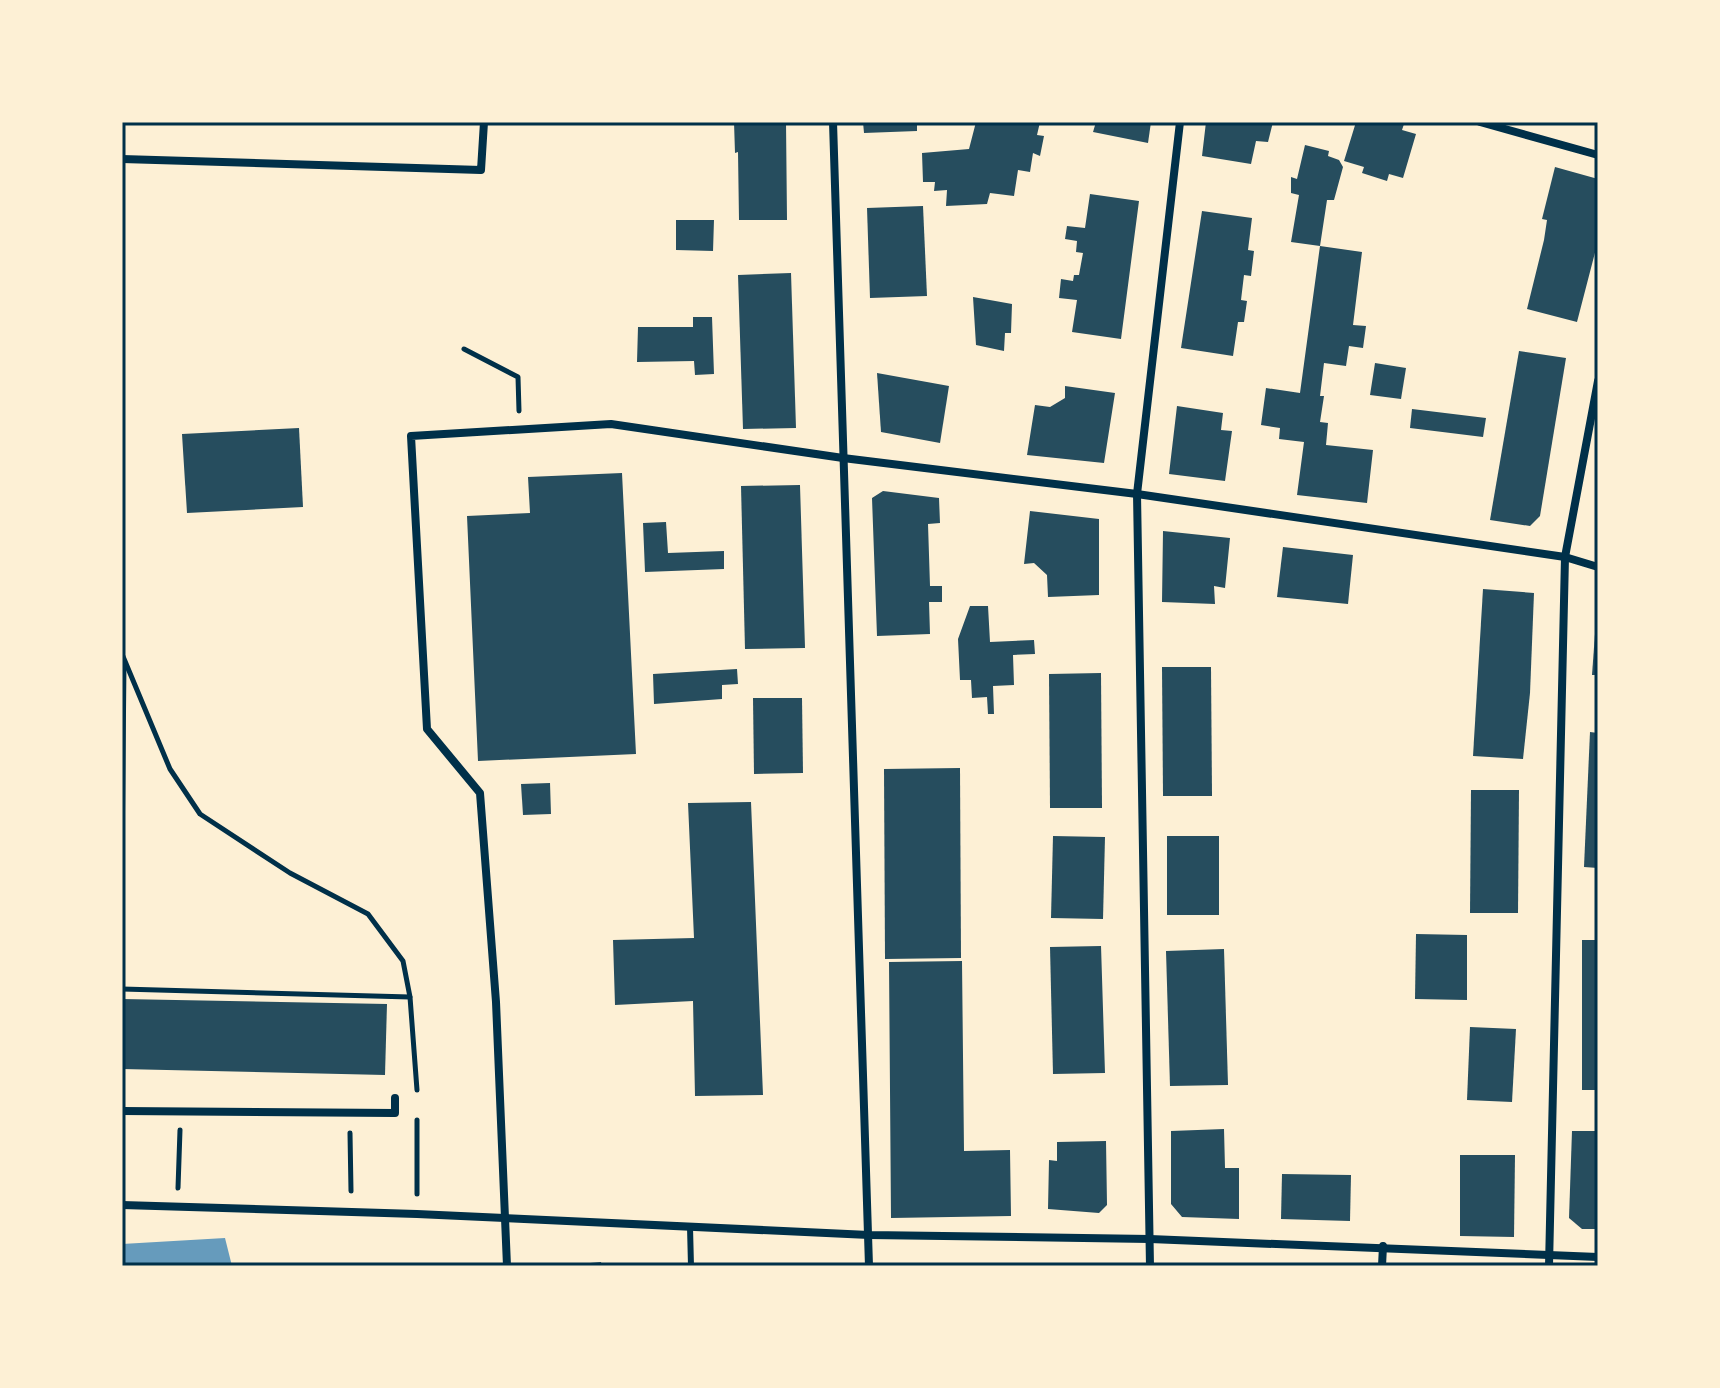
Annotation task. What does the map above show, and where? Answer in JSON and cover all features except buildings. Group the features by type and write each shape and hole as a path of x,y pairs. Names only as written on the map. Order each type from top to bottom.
{"street":[{"path":"122,159 481,170 484,122"},
{"path":"833,122 869,1266"},
{"path":"1150,1266 1137,494 1180,122"},
{"path":"1480,122 1598,155"},
{"path":"1549,1266 1565,557 1598,381"},
{"path":"507,1266 496,1002 480,793 427,729 411,436 611,424 843,458 1137,494 1565,557 1598,567"},
{"path":"122,1111 395,1113 395,1098"},
{"path":"122,1205 417,1214 869,1235 1383,1246 1598,1257"},
{"path":"1382,1266 1383,1246"}],"lane":[{"path":"690,1227 691,1266"}],"path":[{"path":"464,349 518,377 519,429"},
{"path":"122,862 123,655"},
{"path":"123,655 170,769 200,814 290,873 368,914 403,961 410,997 417,1099"},
{"path":"122,989 410,997"},
{"path":"417,1114 417,1214"},
{"path":"349,1115 351,1171"},
{"path":"177,1206 180,1150"}],"water":[{"path":"225,1238 232,1266 122,1266 122,1244"}]}
